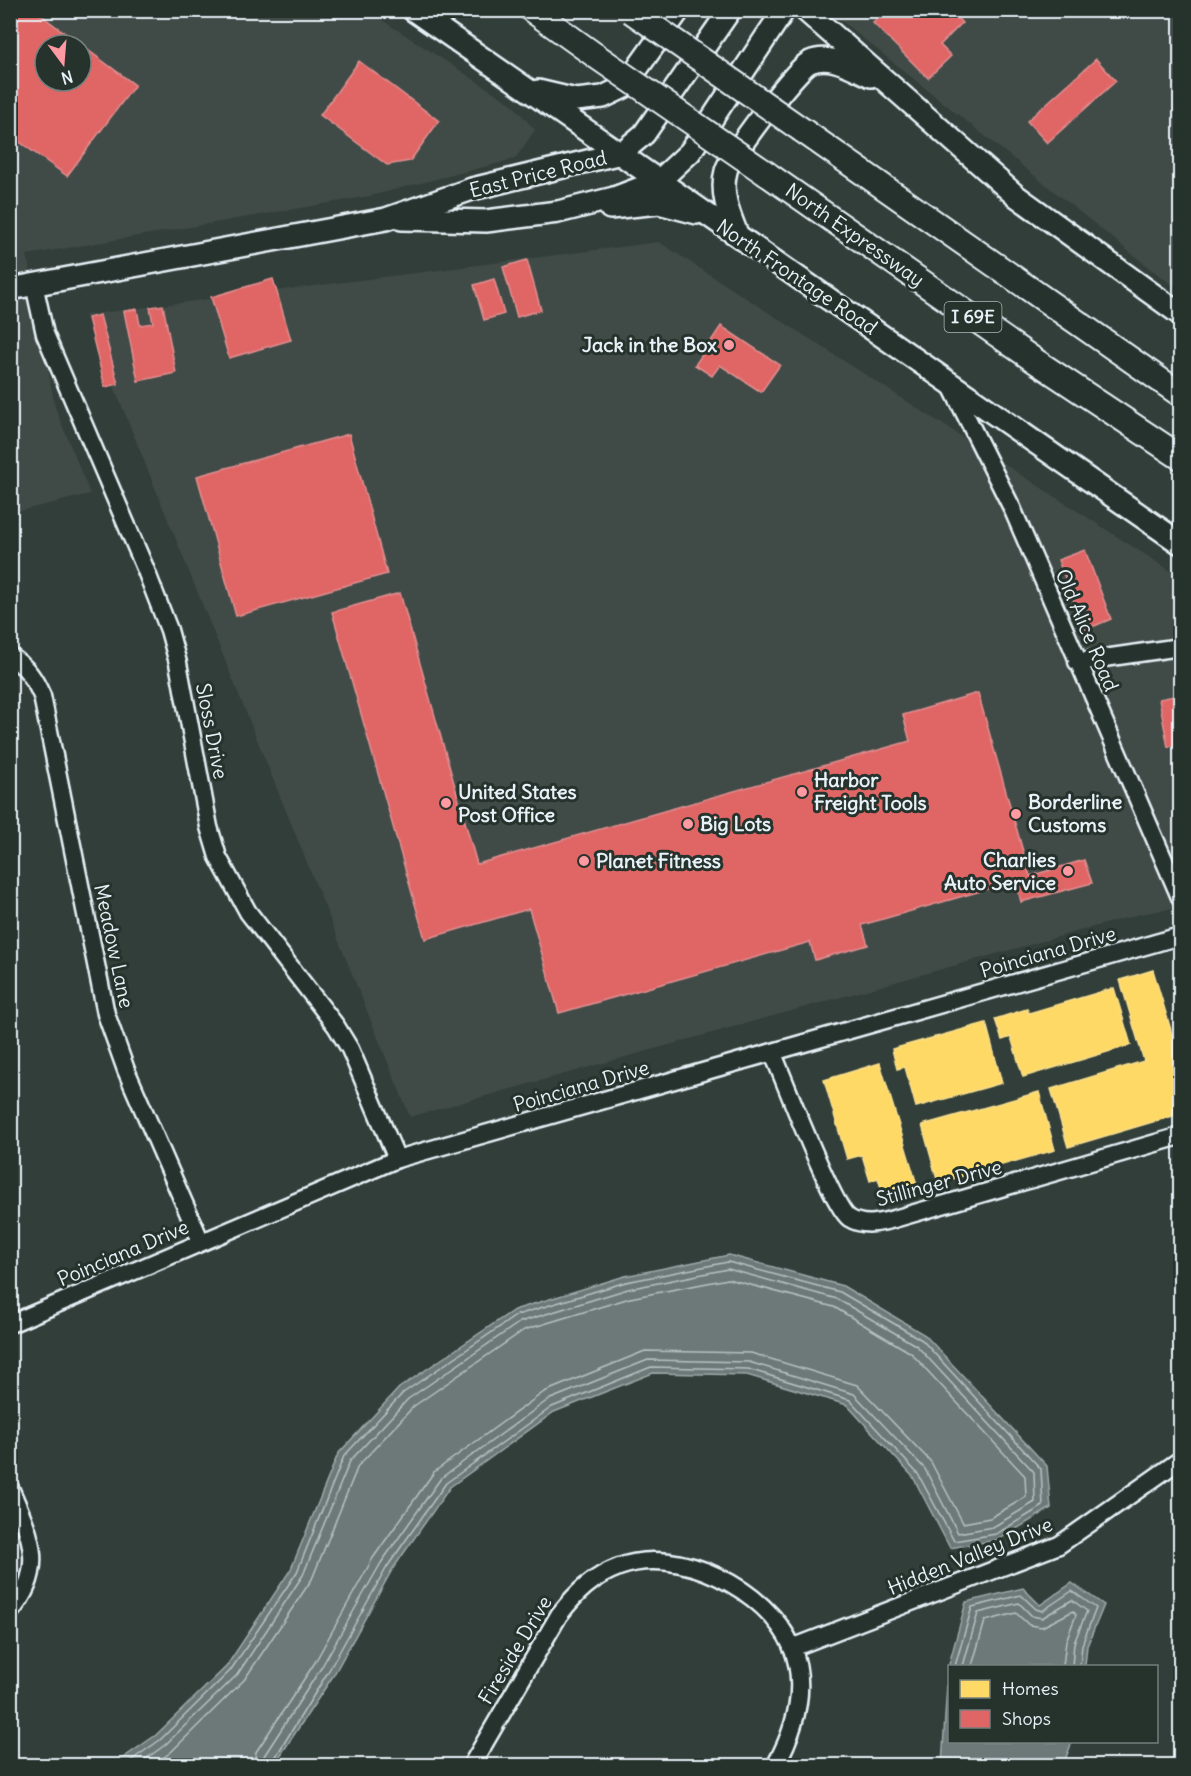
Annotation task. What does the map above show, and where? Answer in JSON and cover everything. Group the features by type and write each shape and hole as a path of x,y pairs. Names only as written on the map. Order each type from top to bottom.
{"highway":[{"name":"North Expressway","path":"532,10 1034,360 1180,457"},
{"name":"I 69E","path":"630,11 1180,394"}],"main road":[{"name":"North Frontage Road","path":"413,10 1180,543"},
{"path":"523,88 576,100 603,97 624,87 679,10"},
{"name":"East Price Road","path":"10,289 386,219 472,189 621,153 644,134 730,10"},
{"name":"East Price Road","path":"386,219 486,222 558,212 614,198 659,181 690,152 784,10"},
{"path":"806,10 1015,195 1180,314"},
{"path":"737,234 725,205 726,170 779,93 801,68 809,62 822,59 835,61 888,83"},
{"path":"558,212 659,203 706,215"}],"street":[{"name":"Sloss Drive","path":"34,284 45,334 141,557 169,630 178,663 209,827 218,857 248,912 345,1041 397,1159"},
{"name":"Old Alice Road","path":"949,381 1012,508 1180,897"},
{"path":"1077,662 1180,647"},
{"name":"Meadow Lane","path":"10,656 23,664 35,678 42,696 106,1014 126,1070 201,1242"},
{"name":"Poinciana Drive","path":"10,1324 397,1159 773,1054 1180,936"},
{"name":"Stillinger Drive","path":"773,1054 833,1195 849,1218 861,1223 894,1219 1180,1136"},
{"name":"Hidden Valley Drive","path":"792,1647 1059,1545 1180,1460"},
{"path":"10,1488 33,1551 33,1571 26,1589 10,1612"},
{"name":"Fireside Drive","path":"471,1766 559,1615 576,1592 598,1576 621,1566 646,1562 672,1564 718,1575 756,1600 770,1614 792,1647"},
{"path":"775,1766 791,1733 800,1692 792,1647"}],"shaded area":[{"path":"10,11 368,11 512,104 535,130 515,159 370,196 27,255 55,407 90,494 11,513"},
{"path":"829,11 1180,11 1180,290 1152,270"},
{"path":"659,242 1180,577 1180,907 1140,914 410,1117 85,315"}],"water":[{"path":"729,1255 843,1286 925,1335 1047,1466 1051,1508 998,1540 950,1548 913,1477 847,1405 747,1375 653,1373 554,1412 450,1487 392,1570 333,1676 274,1765 113,1765 156,1735 226,1667 291,1569 338,1454 399,1388 514,1310 625,1276"},
{"path":"1072,1583 1104,1605 1087,1646 1085,1665 949,1665 966,1602 1023,1588 1040,1605"},
{"path":"948,1668 948,1743 1072,1743 1063,1765 942,1765"}],"building: Homes":[{"path":"1153,970 1180,1060 1180,1114 1068,1147 1051,1089 1144,1061 1120,980"},
{"path":"1114,988 1131,1045 1023,1077 1011,1037 1002,1040 995,1019 1027,1009 1029,1013"},
{"path":"986,1023 1002,1083 916,1107 905,1067 897,1069 892,1049"},
{"path":"880,1063 918,1188 884,1198 878,1178 870,1181 862,1155 847,1159 824,1080"},
{"path":"1039,1092 1055,1150 938,1183 922,1125"}],"building: Shops":[{"path":"10,10 34,10 65,33 33,33 33,93 93,93 93,54 135,85 67,176 10,135"},
{"path":"885,10 950,10 962,23 940,45 951,56 928,78 873,23"},
{"path":"1096,59 1116,81 1047,143 1027,121"},
{"path":"359,61 439,121 410,161 387,165 320,115"},
{"path":"527,260 541,310 517,317 503,267"},
{"path":"273,279 291,340 229,358 211,297"},
{"path":"494,279 504,314 484,320 474,285"},
{"path":"163,305 176,373 138,381 124,311 137,309 140,325 153,323 150,307"},
{"path":"100,315 118,384 105,387 88,318"},
{"name":"Jack in the Box","path":"721,326 780,365 761,392 720,365 712,376 695,365"},
{"path":"349,434 387,574 236,616 197,476"},
{"path":"1085,550 1111,619 1085,630 1058,560"},
{"path":"400,593 477,864 910,741 903,715 978,693 1030,876 1084,860 1092,883 1021,902 1016,881 862,925 868,945 815,960 810,942 559,1013 529,909 425,939 332,612"},
{"path":"1180,695 1180,744 1168,747 1159,699"}],"place":[{"name":"Jack in the Box","path":"729,345"},
{"name":"Harbor Freight Tools","path":"802,792"},
{"name":"United States Post Office","path":"446,803"},
{"name":"Borderline Customs","path":"1016,814"},
{"name":"Big Lots","path":"688,824"},
{"name":"Planet Fitness","path":"584,861"},
{"name":"Charlies Auto Service","path":"1068,871"}]}
